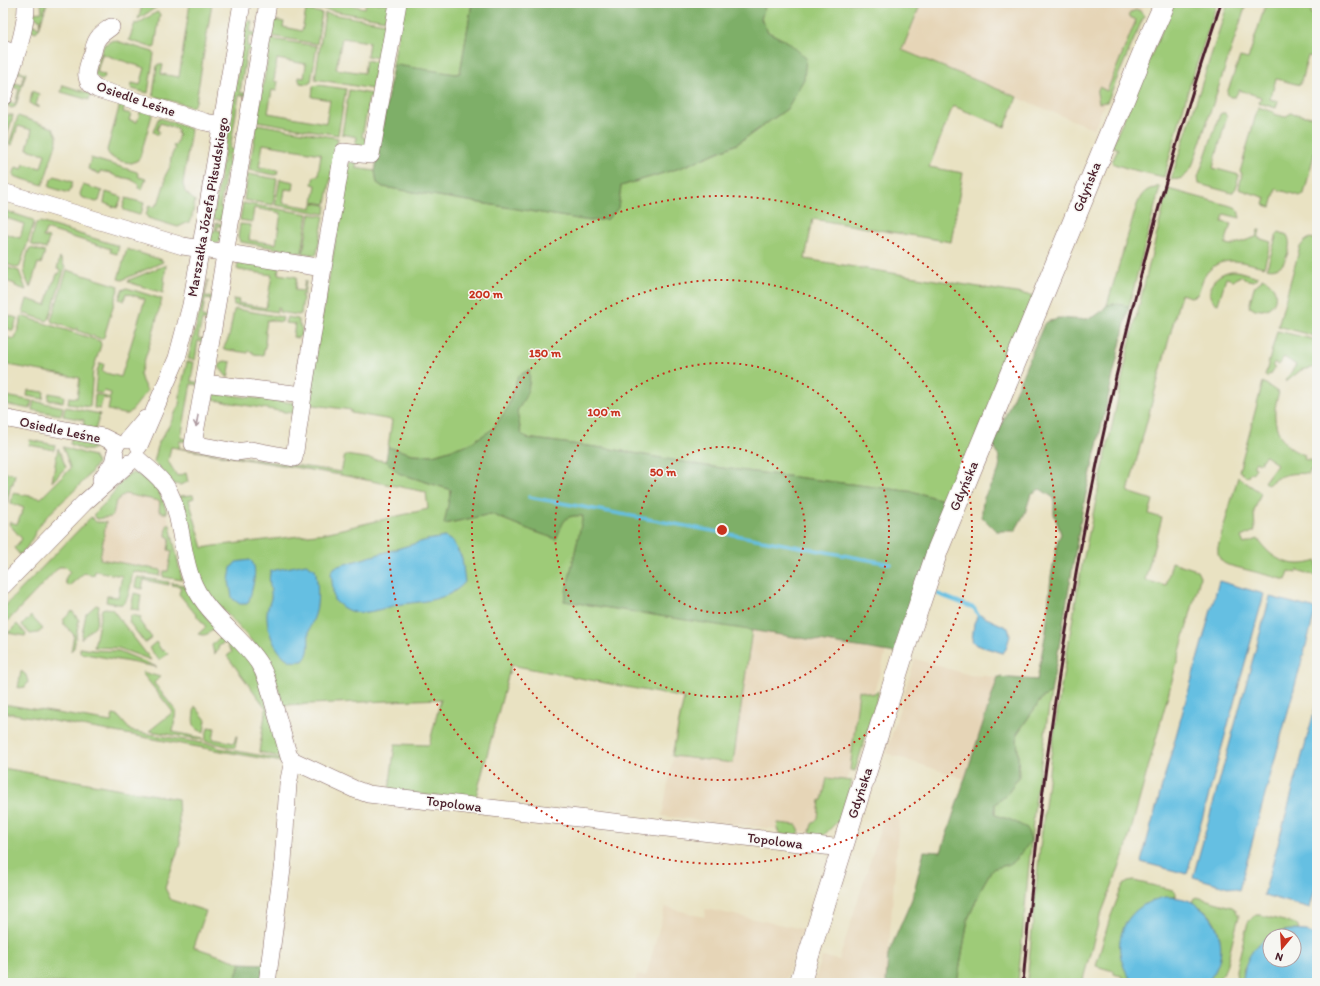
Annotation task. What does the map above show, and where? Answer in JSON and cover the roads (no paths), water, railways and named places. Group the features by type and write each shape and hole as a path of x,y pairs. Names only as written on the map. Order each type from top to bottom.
{"main road":[{"name":"Gdyńska","path":"800,983 915,615 938,549 1148,41 1166,3"}],"street":[{"path":"3,97 10,50 26,14 26,3"},
{"path":"241,8 266,10 193,444 236,452 251,450 294,458 323,268 343,152 371,155 398,3"},
{"name":"Marszałka Józefa Piłsudskiego","path":"3,586 84,503 113,463 127,451 156,407 172,371 183,340 191,305 241,8"},
{"name":"Osiedle Leśne","path":"111,27 98,38 88,68 86,75 92,86 197,119 222,125"},
{"path":"3,192 173,244 201,250 226,252 323,268"},
{"path":"204,383 303,395"},
{"name":"Osiedle Leśne","path":"3,418 103,437 127,451"},
{"path":"127,451 163,482 170,494 186,565 191,579 197,591 210,609 253,655 263,670 269,684 289,757 294,761 288,784 283,862 268,983"},
{"name":"Topolowa","path":"294,761 368,794 842,848"}],"water":[{"path":"445,537 453,542 462,558 465,582 458,589 433,600 397,605 366,612 349,611 334,600 331,572 335,567 427,540"},
{"path":"250,560 253,563 255,574 253,586 247,604 240,604 232,597 229,581 231,568 236,562"},
{"path":"306,564 315,569 318,598 315,615 309,632 309,648 306,658 303,661 291,661 285,658 276,647 268,626 267,611 271,598 270,574 271,571"},
{"path":"1219,581 1264,594 1187,874 1141,862"},
{"path":"1270,597 1316,609 1239,890 1193,877"},
{"path":"978,615 1008,628 1010,636 1006,649 1003,653 976,645 972,641 974,623"},
{"path":"1317,701 1317,881 1310,908 1264,895"},
{"path":"1165,897 1179,898 1192,902 1203,909 1217,928 1221,951 1219,962 1214,973 1206,983 1134,983 1125,970 1121,956 1120,943 1122,930 1138,909 1150,902"},
{"path":"1302,931 1317,936 1317,983 1243,983 1246,963 1256,947 1262,941 1262,968 1302,968"}],"waterway":[{"path":"529,497 891,564"},
{"path":"938,594 974,608 978,615"}],"railway":[{"path":"1023,983 1035,858 1050,734 1092,487 1119,365 1149,243 1183,122 1221,3"}]}
